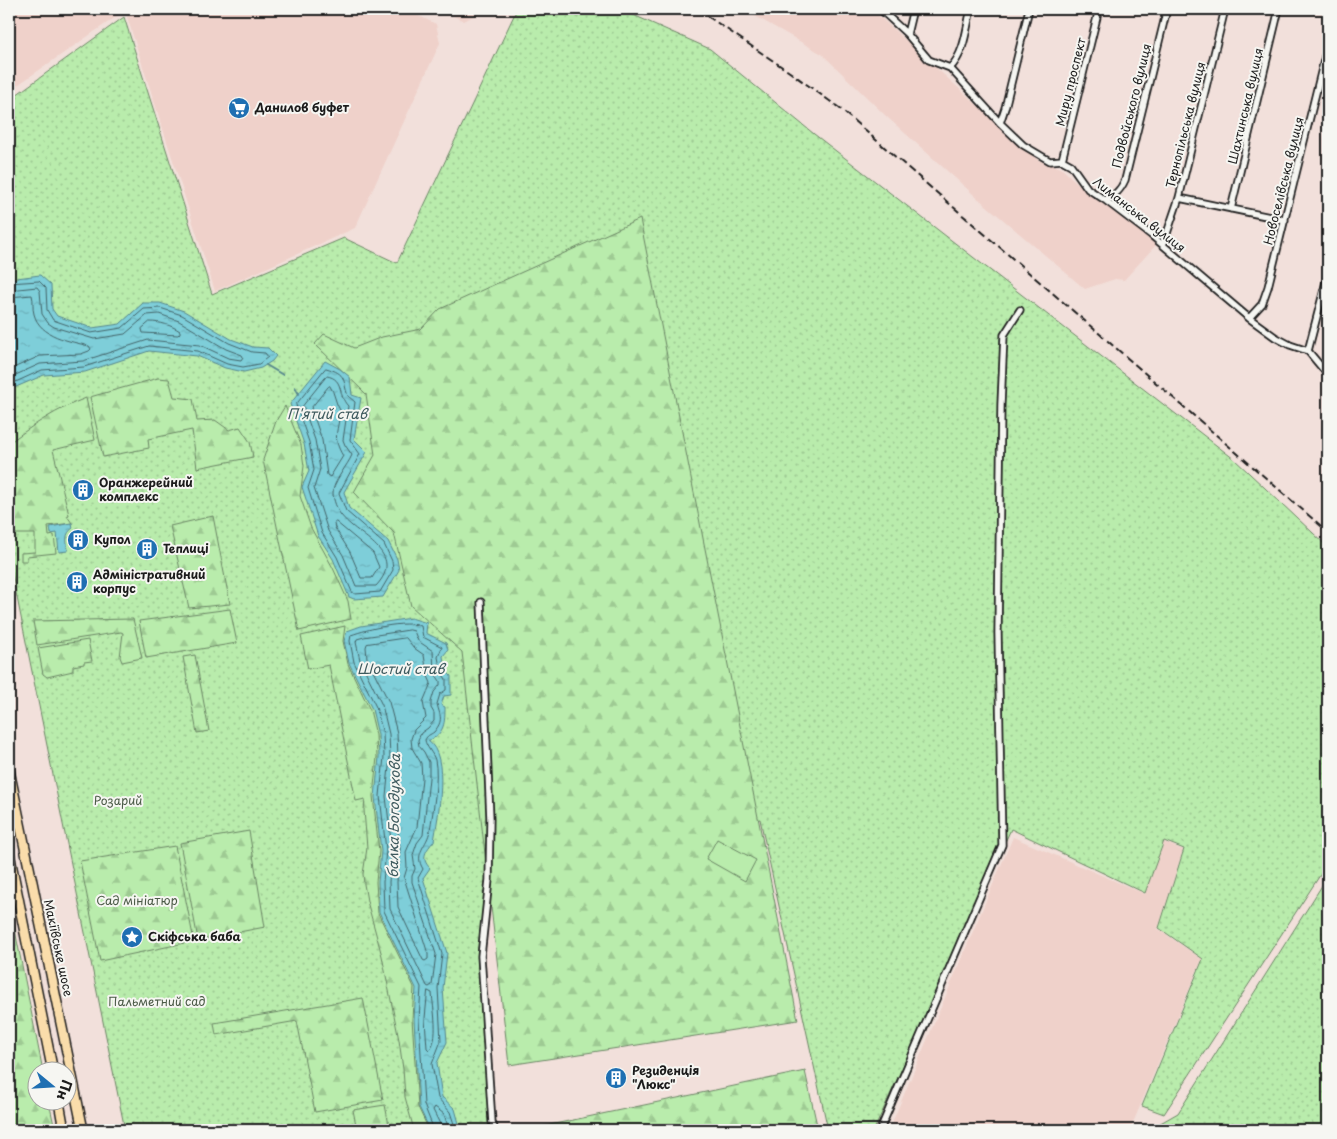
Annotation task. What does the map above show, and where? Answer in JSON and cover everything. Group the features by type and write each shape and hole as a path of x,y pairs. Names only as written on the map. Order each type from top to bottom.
{"main road":[{"name":"Макіївське шосе","path":"9,770 82,1130"},
{"path":"9,854 50,1062"},
{"path":"61,1112 64,1130"}],"street":[{"path":"880,9 907,34 929,60 950,68 1023,146 1050,161 1062,160"},
{"path":"907,34 913,9"},
{"path":"950,68 956,62 960,53 971,9"},
{"path":"1000,123 1029,9"},
{"name":"Миру проспект","path":"1062,160 1099,9"},
{"name":"Подвойського вулиця","path":"1105,200 1115,195 1121,189 1125,180 1167,9"},
{"name":"Тернопільська вулиця","path":"1162,245 1179,198 1225,9"},
{"name":"Шахтинська вулиця","path":"1232,209 1279,9"},
{"name":"Новоселівська вулиця","path":"1249,318 1262,304 1285,220 1328,44"},
{"name":"Лиманська вулиця","path":"1062,160 1071,165 1088,190 1105,200 1162,245 1249,318 1275,337 1290,345 1308,351 1328,375"},
{"path":"1179,198 1285,220"},
{"path":"1308,351 1328,274"},
{"path":"880,1130 1002,845 998,643 1001,404 1004,335 1020,310"},
{"path":"481,602 490,819 490,880 481,956 492,1122 495,1130"}],"shaded area":[{"path":"9,9 120,9 120,14 9,91"},
{"path":"128,9 404,9 436,24 440,43 355,228 215,291 127,17"},
{"path":"438,9 495,9 479,13 464,21"},
{"path":"743,9 871,9 1038,160 1061,168 1083,188 1156,245 1124,280 1115,279 1085,289 974,195 887,117 822,54"},
{"path":"1013,837 1145,894 1164,842 1183,850 1158,929 1202,959 1130,1130 889,1130"}],"green space":[{"path":"517,9 620,9 710,49 814,134 1234,459 1328,547 1328,863 1164,1114 1142,1106 1203,959 1159,928 1184,849 1164,841 1145,893 1011,829 874,1130 828,1130 760,819 485,881 478,965 489,1119 492,1130 125,1130 9,558 9,100 124,17 212,294 344,238 397,263"},
{"path":"640,219 798,1020 509,1065 462,652 411,606 394,533 354,492 375,455 366,394 315,344 324,334 354,348 382,337 421,329 440,309"},
{"path":"158,378 169,379 174,397 193,399 197,421 215,420 229,430 240,427 250,442 253,457 197,468 192,430 148,439 149,448 103,457 90,397"},
{"path":"86,398 95,440 53,450 69,515 67,516 72,523 48,526 49,536 54,535 56,553 27,556 27,561 21,561 21,553 35,552 35,534 12,534 9,518 9,443 46,418"},
{"path":"285,406 301,445 304,466 300,496 311,528 333,568 348,601 351,619 299,631 263,460 276,421"},
{"path":"213,516 230,604 189,608 170,526"},
{"path":"230,609 237,643 146,658 139,621"},
{"path":"133,619 142,658 122,662 120,657 123,633 121,632 37,645 33,621"},
{"path":"345,626 343,641 348,664 370,710 376,735 377,757 373,796 379,851 376,882 378,913 414,987 412,1019 418,1107 429,1130 414,1130 405,1097 399,1040 382,956 367,901 363,874 367,848 365,799 356,801 329,665 308,669 301,636"},
{"path":"88,640 92,661 73,666 73,671 47,677 43,674 38,648"},
{"path":"195,655 209,731 197,733 183,657"},
{"path":"249,831 265,927 198,940 180,843"},
{"path":"717,839 756,860 745,881 706,859"},
{"name":"Сад мініатюр","path":"175,846 194,941 100,961 80,861"},
{"path":"1328,876 1328,1130 1154,1130 1157,1125 1178,1113"},
{"path":"9,900 41,1062 28,1062 28,1112 51,1112 55,1130 9,1130"},
{"path":"363,998 383,1100 315,1112 297,1021 216,1035 214,1023"},
{"path":"805,1071 818,1130 526,1130"},
{"path":"385,1105 390,1130 357,1130 353,1110"}],"water":[{"path":"40,275 51,285 52,309 57,316 92,328 120,324 143,303 160,303 184,311 231,339 253,347 268,348 276,356 261,368 244,372 225,368 197,356 149,351 85,372 44,375 9,390 9,279"},
{"name":"П'ятий став","path":"325,361 350,377 352,395 361,398 354,439 367,452 344,492 349,508 388,541 397,559 399,570 383,597 354,599 349,597 333,559 318,536 302,487 309,471 304,444 290,404"},
{"path":"72,523 73,528 68,533 67,538 68,551 59,552 57,533 51,534 50,527"},
{"name":"Шостий став","path":"411,618 427,623 426,633 446,643 448,650 443,656 445,670 451,676 451,695 444,696 441,705 445,707 443,727 438,735 428,741 435,748 439,759 441,787 434,841 425,854 425,861 430,868 423,878 447,953 443,988 447,1042 437,1063 442,1097 455,1109 460,1127 463,1130 430,1130 419,1107 414,1019 416,988 379,912 378,882 381,851 375,797 379,757 378,735 372,709 349,663 344,641 347,631 361,626"}],"waterway":[{"name":"балка Богодухова","path":"266,365 283,375"},
{"name":"балка Богодухова","path":"295,387 299,394"}],"railway":[{"path":"697,9 838,107 1328,532"}],"place":[{"name":"Данилов буфет","path":"239,108"},
{"name":"Оранжерейний комплекс","path":"83,490"},
{"name":"Купол","path":"78,540"},
{"name":"Теплиці","path":"147,549"},
{"name":"Адміністративний корпус","path":"77,582"},
{"name":"Скіфська баба","path":"132,937"},
{"name":"Резиденція \"Люкс\"","path":"616,1078"}],"park label":[{"name":"Розарий","path":"118,801"},
{"name":"Пальметний сад","path":"157,1002"}]}
